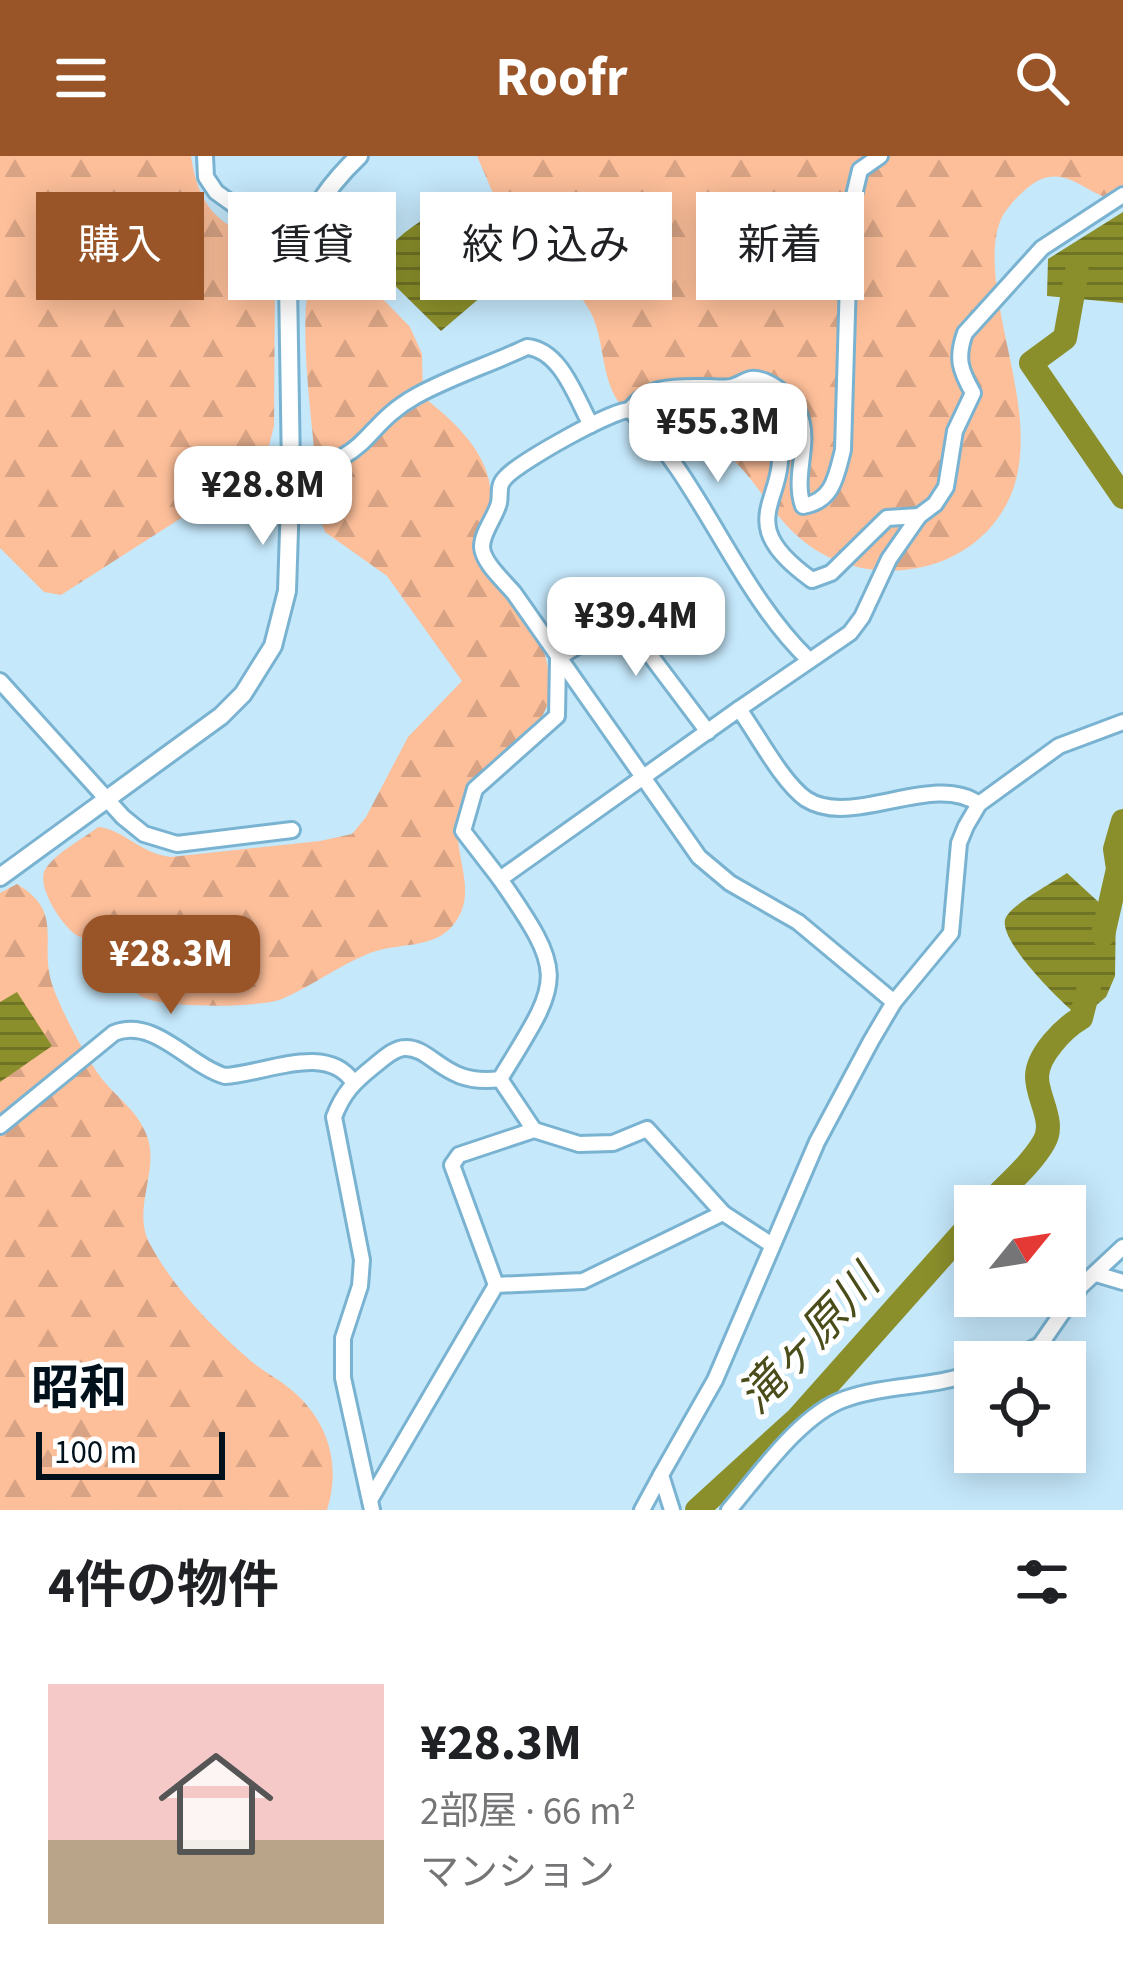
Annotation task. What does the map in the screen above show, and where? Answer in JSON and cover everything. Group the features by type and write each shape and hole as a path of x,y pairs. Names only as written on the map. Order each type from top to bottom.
{"street":[{"path":"205,156 206,177 228,201"},
{"path":"325,192 359,156"},
{"path":"880,156 860,170 850,212 843,451 836,481 826,497 803,506 798,496 805,464 803,420 788,396 767,381 750,379 731,388 664,386 630,410 591,425 510,472 500,484 499,503 482,544 484,557 714,872 798,922 894,1002"},
{"path":"500,879 850,633 889,559 946,487 955,431 973,393 959,369 965,333 1042,248 1123,195"},
{"path":"0,877 221,716 259,671 283,620 287,591 289,300"},
{"path":"291,470 324,467 349,457 409,399 527,347 541,348 554,360 591,425"},
{"path":"731,388 770,419 777,434 777,469 766,518 770,535 785,561 812,580 832,573 887,518 919,516"},
{"path":"630,410 718,529 765,613 808,659"},
{"path":"558,658 618,621 626,623 708,732"},
{"path":"500,1079 545,1000 551,974 541,938 464,831 475,788 557,716 558,658"},
{"path":"0,681 134,826 159,842 177,844 292,830"},
{"path":"739,709 807,800 849,809 905,796 970,798 979,804"},
{"path":"642,1510 715,1380 817,1142 894,1002 951,932 959,843 979,804 1059,746 1123,722"},
{"path":"0,1126 124,1029 152,1034 209,1071 225,1076 323,1062 346,1071 353,1082"},
{"path":"371,1505 341,1355 360,1286 362,1260 334,1117 353,1082 401,1047 412,1048 459,1078 500,1079"},
{"path":"500,1079 534,1130"},
{"path":"371,1505 496,1285 452,1165 459,1155 534,1130 580,1144 613,1143 647,1129 723,1213 772,1245"},
{"path":"496,1285 583,1281 723,1213"},
{"path":"1043,1341 1080,1287 1123,1246"},
{"path":"1096,1274 1123,1282"},
{"path":"729,1510 818,1414 842,1400 954,1380"},
{"path":"661,1475 672,1510"}],"green space":[{"path":"0,156 191,156 201,192 36,192 36,300 204,300 204,198 228,225 228,300 275,300 274,426 264,465 61,595 44,592 0,548"},
{"path":"477,156 1123,156 1123,202 1052,177 1026,189 1004,213 995,262 1021,432 1014,487 1002,512 961,552 908,569 852,566 826,556 781,519 724,452 634,418 616,398 592,315 582,300 672,300 672,192 493,192"},
{"path":"384,300 410,327 422,354 423,397 461,431 488,475 489,508 479,561 486,575 522,606 533,624 549,671 547,706 530,732 481,774 461,806 458,843 465,892 462,908 446,932 426,942 370,953 271,1002 209,1006 149,1000 129,983 107,941 78,936 59,916 43,877 55,858 98,827 171,857 352,834 366,817 408,737 462,681 387,576 325,532 318,513 306,302"},
{"path":"17,884 32,895 46,916 51,981 74,1032 102,1079 133,1112 147,1136 150,1163 143,1217 150,1244 182,1292 209,1321 313,1413 332,1459 327,1510 0,1510 0,893"}],"shaded area":[{"path":"1123,212 1123,303 1047,296 1048,259"},
{"path":"420,222 420,300 477,300 441,331 396,287 396,241"},
{"path":"1067,873 1105,908 1116,905 1115,976 1106,997 1081,1018 1022,958 1005,920 1023,901"},
{"path":"17,992 52,1046 0,1082 0,1002"}],"waterway":[{"name":"滝ヶ原川","path":"1077,271 1065,338 1031,363 1123,497"},
{"name":"滝ヶ原川","path":"1103,935 1123,821"},
{"name":"滝ヶ原川","path":"1007,1185 1044,1142 1048,1126 1038,1069 1053,1043 1081,1018 1089,987"},
{"name":"滝ヶ原川","path":"697,1510 798,1418 954,1243"}],"district":[{"name":"昭和","path":"79,1387"}]}
